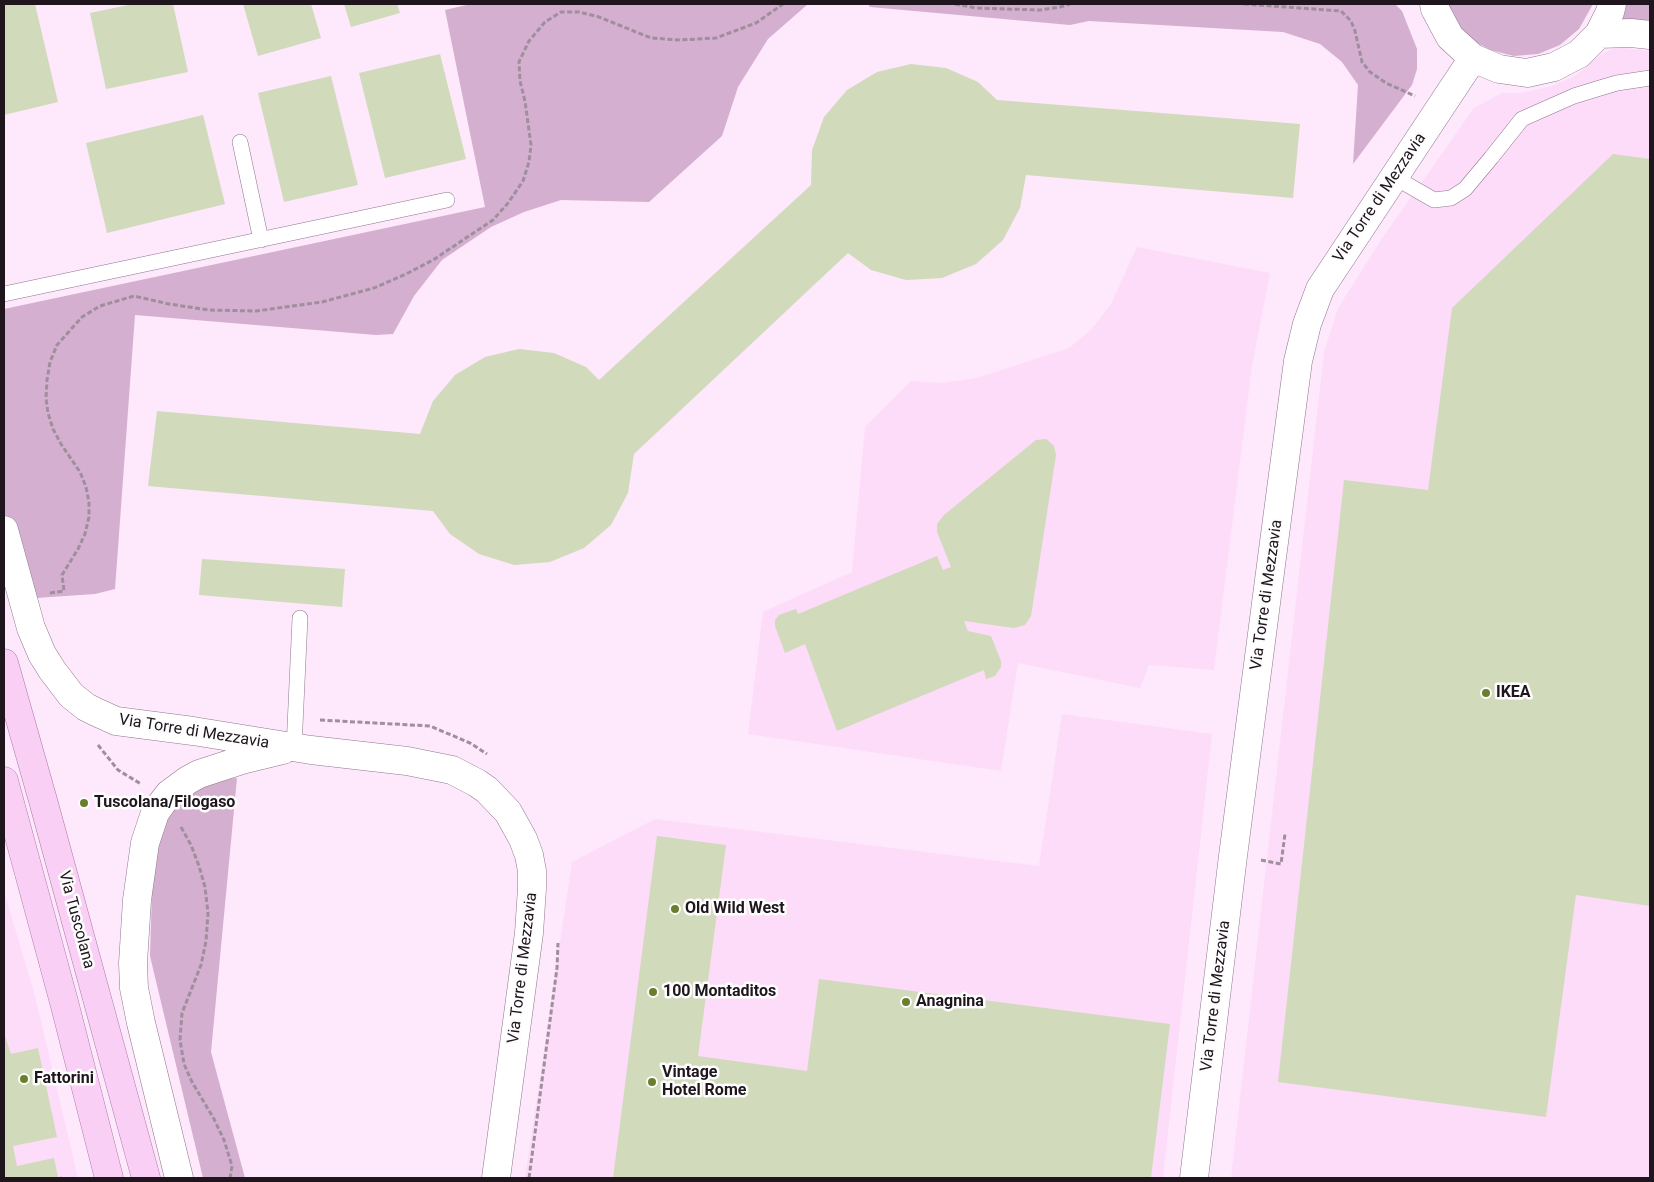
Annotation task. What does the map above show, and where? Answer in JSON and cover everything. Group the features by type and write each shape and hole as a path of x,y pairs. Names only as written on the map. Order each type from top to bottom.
{"main road":[{"name":"Via Tuscolana","path":"4,663 146,1178"},
{"name":"Via Tuscolana","path":"4,781 109,1178"}],"street":[{"path":"1434,4 1435,10 1450,37 1473,58 1499,70 1526,73 1554,67 1579,54 1599,34 1612,4"},
{"path":"1599,34 1630,33 1650,35"},
{"name":"Via Torre di Mezzavia","path":"1194,1178 1238,820 1298,361 1320,289 1473,58"},
{"name":"Via Torre di Mezzavia","path":"4,530 35,638 52,670 61,682 78,701 96,712 116,721 193,731 294,748 407,761 452,770 477,783 498,801 516,824 529,855 532,871 532,903 496,1178"},
{"name":"Via Torre di Mezzavia","path":"180,1178 134,988 133,963 137,900 145,842 155,813 169,794 188,780 242,760 294,748"}],"lane":[{"path":"1394,177 1434,200 1451,198 1465,189 1522,119 1574,96 1617,83 1650,78"},
{"path":"240,142 261,240"},
{"path":"4,294 448,200"},
{"path":"294,748 300,618"}],"path":[{"path":"955,4 976,8 1040,10 1070,4"},
{"path":"1244,4 1341,11 1350,21 1355,31 1362,62 1370,72 1386,83 1412,94 1439,111"},
{"path":"296,719 430,726 470,743 493,758"},
{"path":"1281,864 1285,834"},
{"path":"529,1178 557,968 559,940"}],"shaded area":[{"path":"471,4 808,4 768,39 738,87 722,136 649,202 561,200 524,212 491,227 442,260 414,296 393,334 376,335 135,315 115,589 95,594 36,598 4,518 4,309 485,207 445,10"},
{"path":"868,4 1395,4 1402,11 1417,49 1417,69 1412,85 1353,164 1358,85 1342,62 1320,44 1283,32 1089,21 1070,25 870,7"},
{"path":"1446,4 1593,4 1579,29 1560,45 1538,54 1514,56 1490,50 1469,38 1453,19"},
{"path":"1624,4 1650,4 1650,25 1619,24"},
{"name":"IKEA","path":"1616,47 1650,51 1650,1178 1231,1178 1324,352 1338,308 1381,240 1474,108 1502,93 1519,93 1549,87 1575,76 1602,54"},
{"path":"1137,247 1270,273 1252,366 1214,670 1149,665 1140,688 1018,663 1001,771 748,734 763,612 852,572 865,427 911,381 942,383 977,378 1069,348 1091,330 1111,304"},
{"path":"1062,714 1212,734 1163,1178 525,1178 572,862 655,819 1039,866"},
{"path":"237,778 211,1052 245,1178 203,1178 150,956 152,890 161,825 177,805 193,791 219,779"},
{"path":"4,891 35,996 78,1178 4,1178"}],"building":[{"path":"4,4 35,4 58,102 4,115"},
{"path":"133,4 173,4 188,72 106,89 90,13"},
{"path":"243,4 311,4 321,38 258,56"},
{"path":"344,4 397,4 400,13 351,27"},
{"path":"440,54 466,159 385,178 359,73"},
{"path":"911,64 946,68 978,82 997,100 1300,124 1293,198 1026,175 1020,208 1003,240 976,264 942,278 906,280 871,270 848,253 634,454 628,493 611,525 584,548 550,562 514,565 479,554 450,534 433,511 148,486 157,411 420,434 433,401 455,375 485,357 519,349 554,353 586,367 599,380 811,185 812,150 824,117 847,90 877,72"},
{"path":"331,76 358,185 284,202 258,93"},
{"path":"203,115 225,204 107,233 86,143"},
{"name":"IKEA","path":"1613,154 1650,159 1650,906 1576,895 1546,1117 1278,1082 1344,480 1428,490 1452,308"},
{"path":"1046,439 1054,446 1056,455 1031,616 1025,625 1014,628 964,621 968,631 991,636 1001,661 1001,667 995,676 986,679 984,670 837,731 805,644 785,653 775,626 775,620 779,615 796,609 798,614 937,556 943,570 951,567 937,532 937,524 944,515 1036,440"},
{"path":"202,559 345,569 342,607 199,595"},
{"name":"Anagnina","path":"657,836 726,845 698,1056 807,1071 819,979 1170,1024 1151,1178 613,1178"},
{"name":"Fattorini","path":"4,1033 11,1054 38,1048 57,1137 13,1146 17,1166 54,1158 58,1177 62,1176 62,1178 4,1178"}],"place":[{"name":"IKEA","path":"1486,693"},
{"name":"Tuscolana/Filogaso","path":"84,803"},
{"name":"Old Wild West","path":"675,909"},
{"name":"100 Montaditos","path":"653,992"},
{"name":"Anagnina","path":"906,1002"},
{"name":"Fattorini","path":"24,1079"},
{"name":"Vintage Hotel Rome","path":"652,1082"}]}
